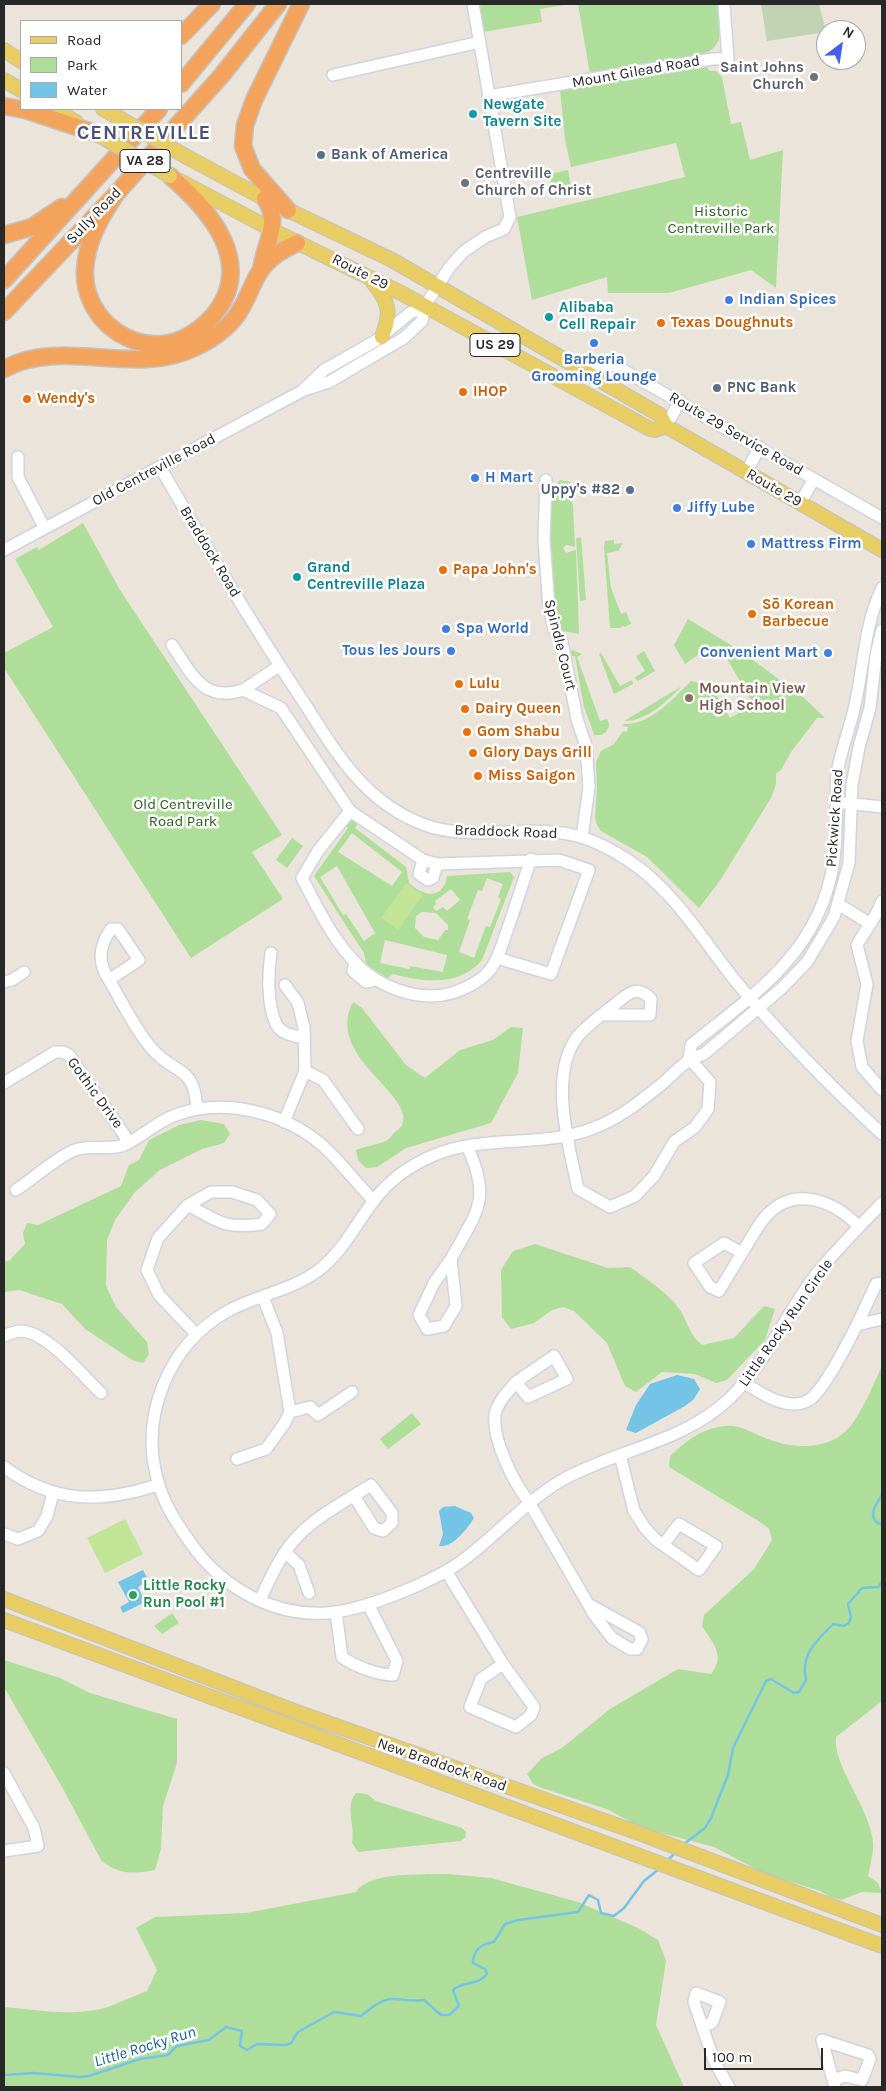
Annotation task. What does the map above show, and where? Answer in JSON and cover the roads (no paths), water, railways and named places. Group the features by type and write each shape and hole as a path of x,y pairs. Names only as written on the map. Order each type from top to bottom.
{"highway":[{"path":"182,35 212,4"},
{"path":"182,83 248,4"},
{"name":"Sully Road","path":"4,312 116,194 222,75 278,4"},
{"path":"288,210 252,169 243,146 244,125 254,100 301,4"},
{"path":"4,106 20,109"},
{"path":"25,110 95,133"},
{"name":"Sully Road","path":"4,280 158,110"},
{"path":"116,194 96,228 87,256 84,271 90,297 100,317 123,336 139,343 152,344 176,341 197,330 215,313 226,292 230,270 227,248 215,223 191,195 170,176"},
{"path":"4,235 32,226 55,212 95,181"},
{"path":"261,270 263,255 273,230 272,210 265,199"},
{"path":"4,369 25,360 50,357 78,356 149,360 193,349 218,334 237,317 261,270 278,252 297,242"}],"main road":[{"path":"4,50 20,60"},
{"path":"4,80 20,89"},
{"name":"Route 29","path":"55,110 170,176 273,230 369,276 650,429 655,430 666,426"},
{"name":"Route 29","path":"107,112 265,199 392,260 660,415 666,426 882,550"},
{"path":"369,276 386,300 389,310 382,337"},
{"name":"New Braddock Road","path":"4,1599 294,1712 636,1832 882,1925"},
{"name":"New Braddock Road","path":"4,1620 882,1946"}],"street":[{"path":"438,286 449,268 463,252 485,237 501,232 509,221 473,4"},
{"name":"Mount Gilead Road","path":"488,96 728,59 724,4"},
{"path":"333,75 480,42"},
{"name":"Old Centreville Road","path":"4,550 304,390 329,382 404,338 422,321 425,306 438,286"},
{"name":"Old Centreville Road","path":"304,390 324,370 382,337 410,313 425,306"},
{"name":"Route 29 Service Road","path":"591,375 597,366 609,364 680,401 882,518"},
{"path":"666,426 680,401"},
{"path":"746,472 760,448"},
{"path":"18,456 18,477 44,528"},
{"name":"Braddock Road","path":"160,467 224,578 279,666 355,776 376,796 404,815 432,827 455,832 541,832 582,837 615,852 653,880 676,905 759,1008 882,1134"},
{"path":"800,503 814,479"},
{"name":"Spindle Court","path":"546,480 544,539 549,608 554,630 562,642 577,719 586,746 589,787 582,837"},
{"name":"Pickwick Road","path":"749,996 793,955 818,914 829,885 834,859 840,761 855,706 865,636 882,588"},
{"name":"Pickwick Road","path":"759,1008 807,962 834,917 849,863 855,761 870,708 876,655 882,630"},
{"path":"172,645 198,683 213,692 229,694 243,690 279,666"},
{"path":"243,690 281,708 350,811 423,860 437,864 531,859 559,860 590,870 551,974 498,958"},
{"path":"836,802 882,807"},
{"path":"350,811 318,851 302,878 316,904 355,962 375,980 398,990 422,996 444,995 464,989 484,977 498,958 531,859"},
{"path":"423,860 419,874 428,880 433,878 437,864"},
{"path":"882,901 879,912 869,922 857,945 867,984 857,1042 862,1067 882,1090"},
{"path":"838,904 869,922"},
{"path":"270,953 267,981 276,1024 291,1036 304,1038"},
{"path":"4,982 12,980 24,972"},
{"path":"108,980 154,1051 178,1067 191,1083 196,1095 197,1109"},
{"path":"284,1122 305,1071 304,1038 298,1003 285,984"},
{"name":"Little Rocky Run Circle","path":"689,1058 691,1045 749,996"},
{"name":"Little Rocky Run Circle","path":"759,1008 704,1054 689,1058 634,1106 592,1129 567,1136 468,1146 441,1152 420,1161 395,1178 374,1201 340,1250 328,1262 304,1280 226,1312 196,1334 171,1367 158,1399 152,1436 152,1453 158,1485 171,1515 206,1563 234,1588 284,1610 336,1612 368,1604 446,1571 488,1540 529,1502 578,1472 690,1428 719,1407 745,1382 761,1362 818,1272 882,1203"},
{"path":"603,1015 579,1035 569,1052 564,1076 564,1119 578,1189 610,1207 635,1196 654,1176 674,1142 695,1127 708,1109 710,1082 689,1058"},
{"name":"Gothic Drive","path":"4,1083 55,1052 69,1055 125,1136 126,1144"},
{"path":"305,1071 323,1080 358,1129"},
{"path":"16,1190 74,1150 115,1148 126,1144 171,1117 197,1109 236,1108 264,1114 300,1129 322,1146 374,1201"},
{"path":"451,1259 456,1306 444,1326 427,1329 419,1314 434,1283 451,1259 475,1218 480,1198 478,1170 468,1146"},
{"path":"188,1206 224,1226 239,1227 262,1224 270,1214 258,1200 232,1192 211,1192 188,1206 158,1238 147,1270 159,1295 196,1334"},
{"path":"742,1253 768,1214 795,1198 811,1199 829,1205 846,1214 859,1227"},
{"path":"745,1382 780,1402 796,1404 810,1400 824,1382 857,1325 876,1284 882,1283"},
{"path":"237,1458 266,1449 290,1412 277,1333 263,1298"},
{"path":"857,1325 882,1319"},
{"path":"4,1336 20,1331 39,1337 57,1350 101,1393"},
{"path":"516,1382 503,1398 495,1414 496,1430 517,1486 529,1502 588,1604 612,1638 630,1649 637,1649 642,1639 639,1632 588,1604"},
{"path":"290,1412 310,1407 318,1415 352,1392"},
{"path":"620,1455 634,1511 645,1528 664,1545 699,1570 716,1546 679,1524 664,1545"},
{"path":"4,1467 26,1481 53,1493 84,1497 108,1497 158,1485"},
{"path":"4,1534 18,1539 38,1531 47,1516 53,1493"},
{"path":"260,1600 272,1573 303,1531 354,1496"},
{"path":"286,1553 299,1565 309,1593"},
{"path":"446,1571 503,1664 534,1707 531,1715 516,1727 470,1707 482,1679 503,1664"},
{"path":"336,1612 342,1657 386,1675 393,1675 397,1661 368,1604"},
{"path":"4,1773 34,1828 38,1846 4,1851"},
{"path":"703,2026 714,2060 729,2087"},
{"path":"822,2040 868,2055 870,2059 862,2080 845,2076 834,2084 822,2040"}],"water":[{"path":"677,1375 694,1379 700,1389 694,1399 636,1433 626,1430 636,1405 650,1384"},
{"path":"455,1506 471,1513 474,1518 464,1532 454,1541 444,1546 439,1546 443,1534 439,1511 443,1507"},
{"name":"Little Rocky Run Pool #1","path":"143,1570 149,1581 138,1587 145,1602 123,1613 120,1607 129,1602 118,1582"}],"waterway":[{"name":"Little Rocky Run","path":"882,1495 873,1512 874,1519 882,1525"},
{"name":"Little Rocky Run","path":"684,1844 705,1828 711,1818 728,1775 733,1748 766,1681 771,1679 794,1693 799,1692 806,1680 805,1663 807,1656 815,1643 833,1624 844,1626 849,1623 851,1617 848,1604 862,1588 878,1587 882,1582"},
{"name":"Little Rocky Run","path":"666,1862 677,1851"},
{"name":"Little Rocky Run","path":"4,2075 34,2073 89,2076 140,2059 168,2055 177,2046 209,2040 226,2027 242,2031 240,2046 247,2050 257,2044 286,2045 291,2043 298,2032 334,2012 361,2016 375,2005 388,1999 424,2000 441,2015 449,2015 459,2006 453,1990 461,1985 475,1982 487,1974 485,1969 473,1963 473,1958 479,1948 494,1942 505,1924 518,1920 578,1912 589,1895 598,1900 601,1913 614,1916 624,1908 644,1881 659,1869"}],"place":[{"name":"Saint Johns Church","path":"814,77"},
{"name":"Newgate Tavern Site","path":"473,114"},
{"name":"Bank of America","path":"321,155"},
{"name":"Centreville Church of Christ","path":"465,183"},
{"name":"Indian Spices","path":"729,300"},
{"name":"Alibaba Cell Repair","path":"549,317"},
{"name":"Texas Doughnuts","path":"661,323"},
{"name":"Barberia Grooming Lounge","path":"594,343"},
{"name":"PNC Bank","path":"717,388"},
{"name":"IHOP","path":"463,392"},
{"name":"Wendy's","path":"27,399"},
{"name":"H Mart","path":"475,478"},
{"name":"Uppy's #82","path":"630,490"},
{"name":"Jiffy Lube","path":"677,508"},
{"name":"Mattress Firm","path":"751,544"},
{"name":"Papa John's","path":"443,570"},
{"name":"Grand Centreville Plaza","path":"297,577"},
{"name":"Sō Korean Barbecue","path":"752,614"},
{"name":"Spa World","path":"446,629"},
{"name":"Tous les Jours","path":"451,651"},
{"name":"Convenient Mart","path":"828,653"},
{"name":"Lulu","path":"459,684"},
{"name":"Mountain View High School","path":"689,698"},
{"name":"Dairy Queen","path":"465,709"},
{"name":"Gom Shabu","path":"467,732"},
{"name":"Glory Days Grill","path":"473,753"},
{"name":"Miss Saigon","path":"478,776"},
{"name":"Little Rocky Run Pool #1","path":"133,1595"}],"district":[{"name":"CENTREVILLE","path":"144,133"}],"park label":[{"name":"Historic Centreville Park","path":"721,220"},
{"name":"Old Centreville Road Park","path":"183,814"}]}
